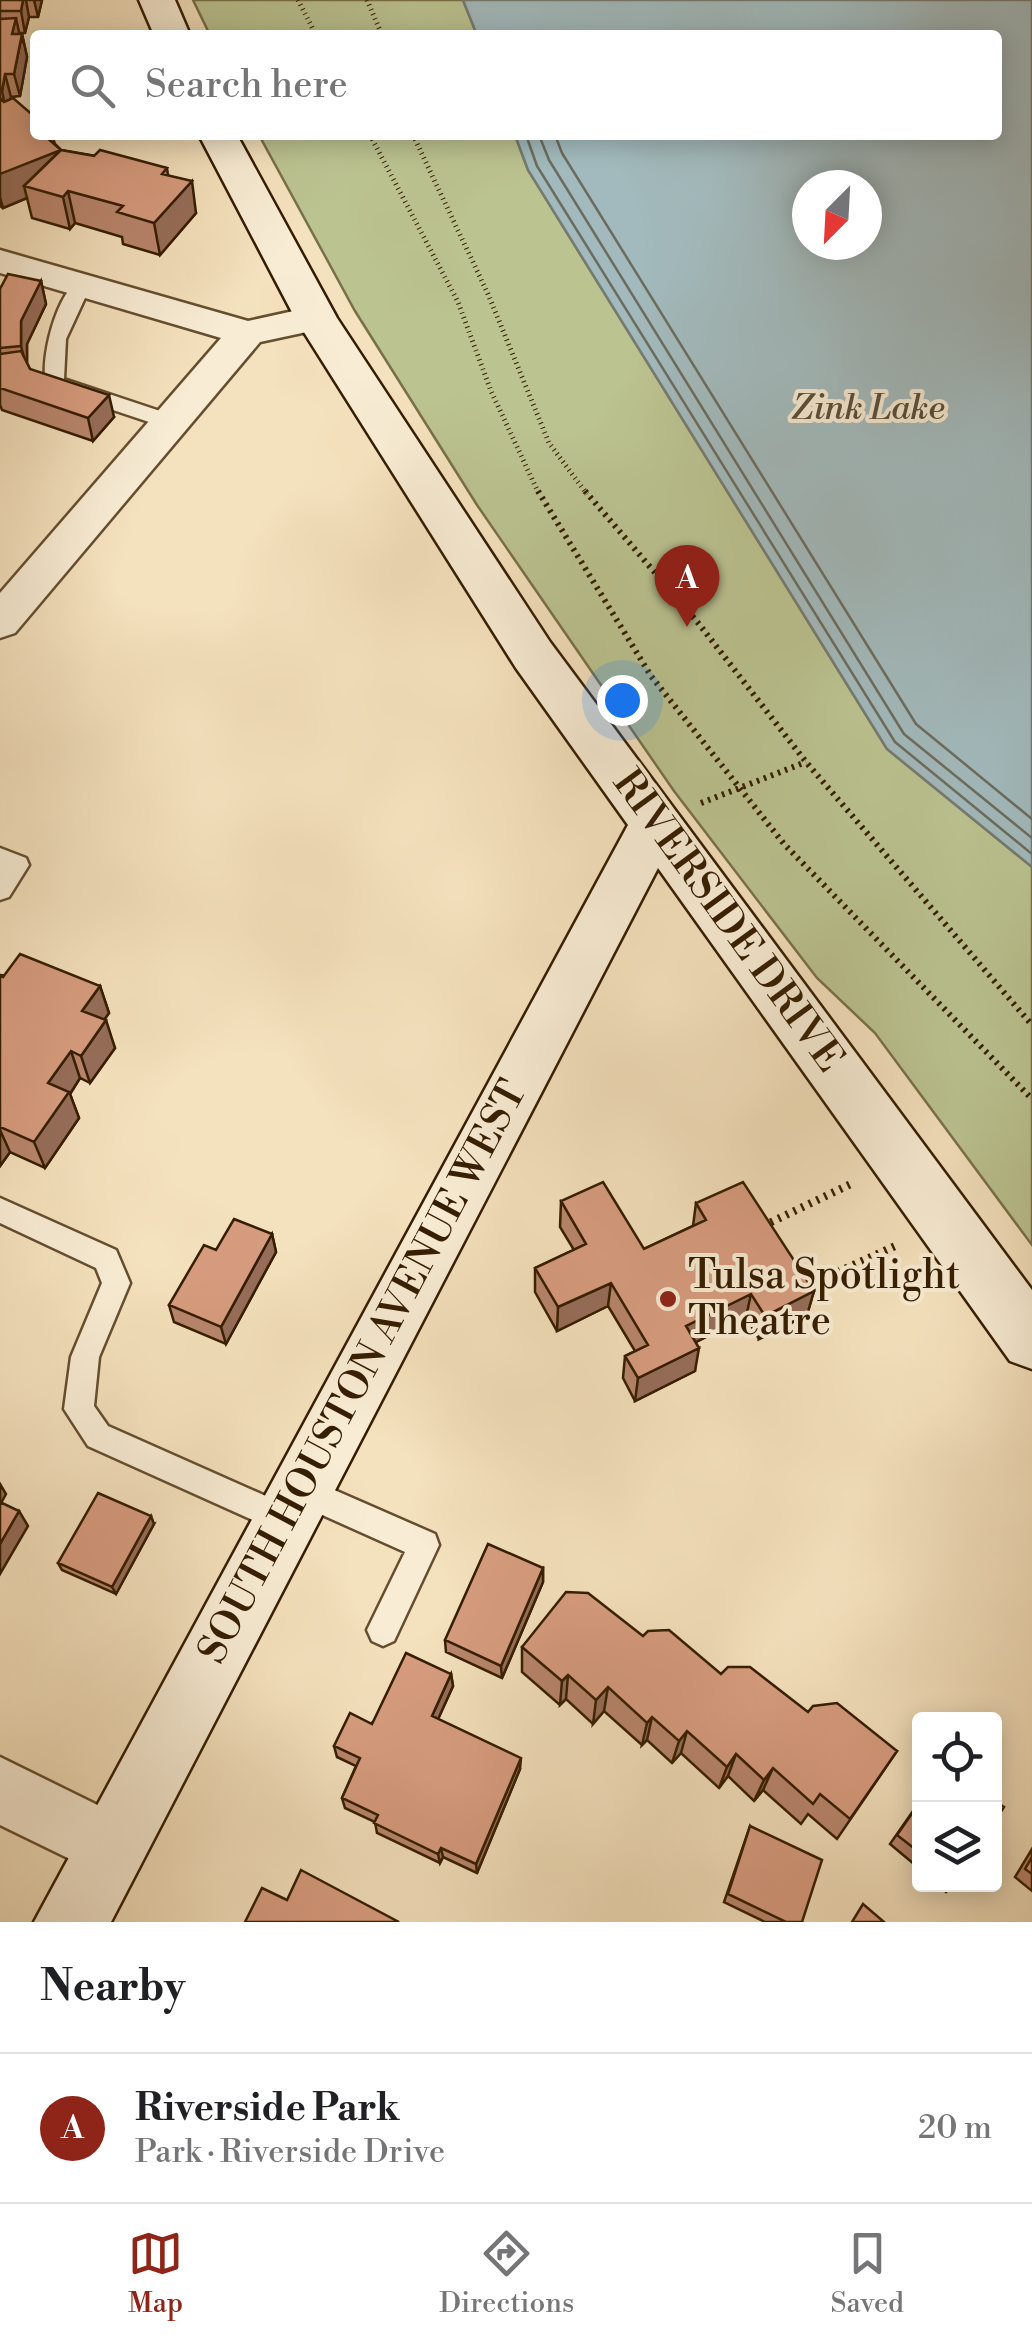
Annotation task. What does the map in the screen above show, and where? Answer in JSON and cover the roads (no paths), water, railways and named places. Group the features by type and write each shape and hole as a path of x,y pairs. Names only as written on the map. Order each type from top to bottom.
{"street":[{"path":"157,0 170,30"},
{"name":"RIVERSIDE DRIVE","path":"221,140 316,318 534,655 1032,1340"},
{"path":"0,261 247,334 316,318"},
{"path":"0,622 247,334"},
{"name":"SOUTH HOUSTON AVENUE WEST","path":"71,1922 656,822"},
{"path":"0,1790 110,1846"}],"lane":[{"path":"82,286 56,339 54,382 171,422"},
{"path":"0,858 17,865 0,890"},
{"path":"0,1210 106,1259 116,1283 85,1357 79,1409 98,1436 292,1505 424,1545 384,1630"}],"water":[{"name":"Zink Lake","path":"463,0 1032,0 1032,867 887,749 528,170 517,140 1002,140 1002,30 475,30"}],"place":[{"name":"Riverside Park","path":"687,627"},
{"name":"Tulsa Spotlight Theatre","path":"668,1299"}]}
